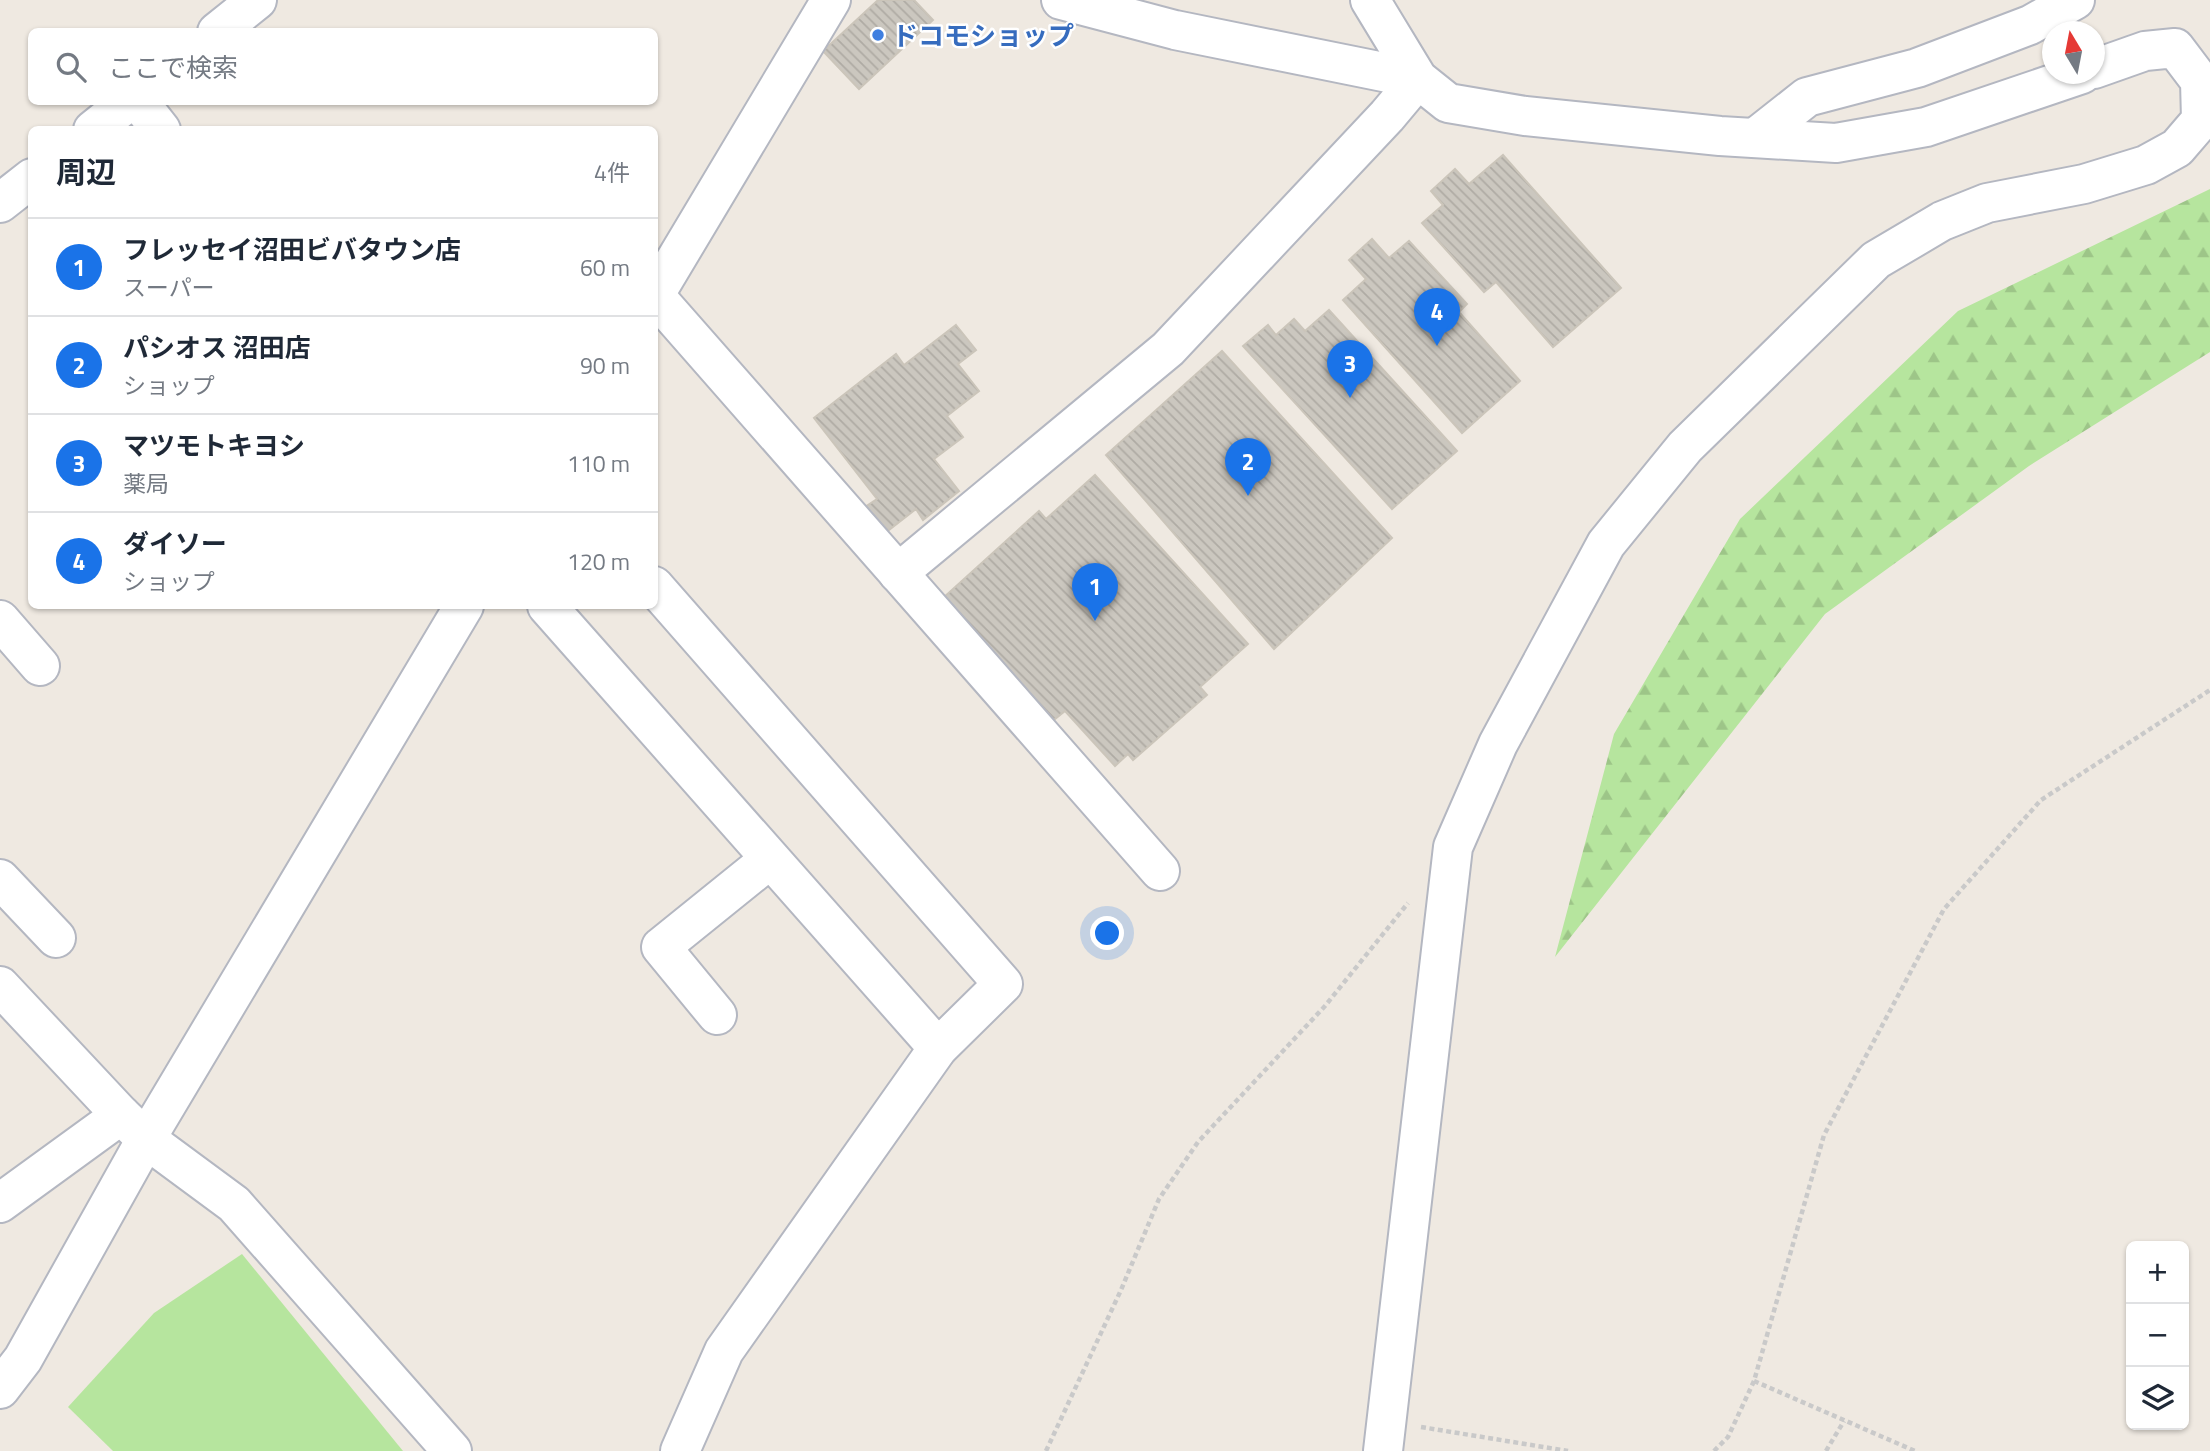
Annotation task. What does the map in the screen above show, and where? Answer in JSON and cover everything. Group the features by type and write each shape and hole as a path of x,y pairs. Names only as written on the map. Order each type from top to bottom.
{"street":[{"path":"222,28 257,0"},
{"path":"658,291 831,0"},
{"path":"1061,0 1175,30 1418,79"},
{"path":"1370,0 1418,79 1448,103 1538,118 1836,144 1926,127 2053,84"},
{"path":"1755,138 1807,97 1917,68 2030,25 2075,0"},
{"path":"1384,1436 1453,847 1498,744 1606,544 1685,447 1876,260 1942,221 1987,203 2084,184 2146,165 2177,148 2201,120 2200,81 2175,48 2145,51 2105,65"},
{"path":"898,573 1168,349 1387,116 1418,79"},
{"path":"98,126 124,105"},
{"path":"141,105 158,126"},
{"path":"0,203 28,180"},
{"path":"658,299 1160,870"},
{"path":"658,591 1003,984 938,1048 724,1351 680,1451"},
{"path":"0,1389 23,1359 134,1127 462,609"},
{"path":"550,609 938,1048"},
{"path":"0,620 40,666"},
{"path":"717,1015 661,947 770,859"},
{"path":"0,879 56,938"},
{"path":"0,986 134,1127 234,1204 452,1451"},
{"path":"0,1203 134,1127"}],"path":[{"path":"1713,1451 1728,1437 1754,1381 1824,1135 1944,909 2041,800 2210,690"},
{"path":"1046,1451 1121,1290 1159,1199 1198,1142 1325,1006 1410,900"},
{"path":"1754,1381 1915,1451"},
{"path":"1826,1451 1844,1420"},
{"path":"1384,1436 1567,1451"}],"green space":[{"path":"2210,189 2210,352 2029,466 1825,614 1555,957 1614,734 1740,519 1958,311"},
{"path":"242,1254 403,1451 113,1451 68,1407 154,1313"}],"building":[{"name":"ドコモショップ","path":"878,0 914,0 933,20 859,89 823,51"},
{"path":"1503,155 1621,288 1553,347 1496,282 1484,292 1422,223 1443,205 1431,191 1455,169 1469,184"},
{"path":"1372,239 1389,258 1409,241 1467,304 1459,312 1520,381 1462,433 1343,300 1366,279 1349,260"},
{"path":"1329,310 1457,451 1392,509 1243,346 1268,325 1276,335 1294,319 1305,331"},
{"path":"956,325 976,350 958,364 979,391 947,416 963,437 934,459 959,491 923,520 916,509 885,533 865,507 877,499 814,418 896,354 904,365"},
{"path":"1222,351 1392,538 1274,649 1106,455"},
{"path":"1095,475 1248,644 1200,687 1207,695 1133,760 1128,754 1115,766 1065,711 1054,720 943,598 1039,511 1046,519"}],"place":[{"name":"ドコモショップ","path":"878,35"},
{"name":"ダイソー","path":"1437,346"},
{"name":"マツモトキヨシ","path":"1350,398"},
{"name":"パシオス 沼田店","path":"1248,496"},
{"name":"フレッセイ沼田ビバタウン店","path":"1095,621"}]}
